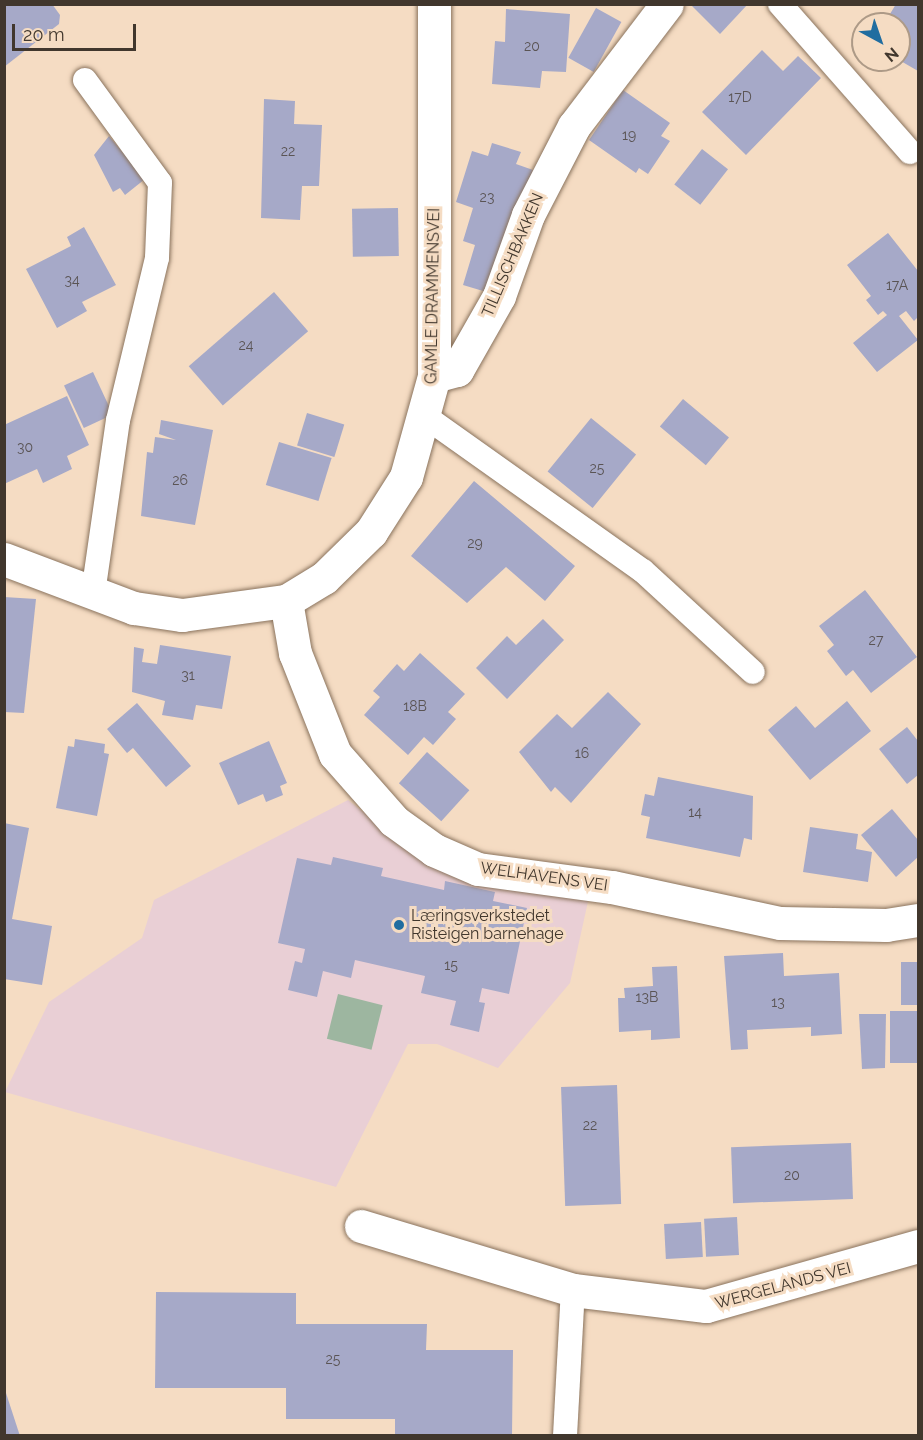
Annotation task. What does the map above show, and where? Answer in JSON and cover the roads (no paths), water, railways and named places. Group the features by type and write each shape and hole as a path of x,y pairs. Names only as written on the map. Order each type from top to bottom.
{"street":[{"name":"GAMLE DRAMMENSVEI","path":"4,559 134,608 182,615 286,601 324,578 370,532 406,477 426,417 434,376 434,4"},
{"name":"TILLISCHBAKKEN","path":"434,376 457,370 499,296 528,215 574,126 667,4"},
{"name":"WELHAVENS VEI","path":"286,601 295,653 335,754 394,821 434,850 478,870 612,887 780,922 886,925 918,920"},
{"name":"WERGELANDS VEI","path":"361,1226 444,1254 573,1290 706,1306 918,1246"}],"lane":[{"path":"780,4 910,152"},
{"path":"85,80 160,183 157,258 118,420 93,594"},
{"path":"426,417 643,571 753,672"},
{"path":"565,1436 573,1290"}],"place":[{"name":"Læringsverkstedet Risteigen barnehage","path":"399,925"}]}
